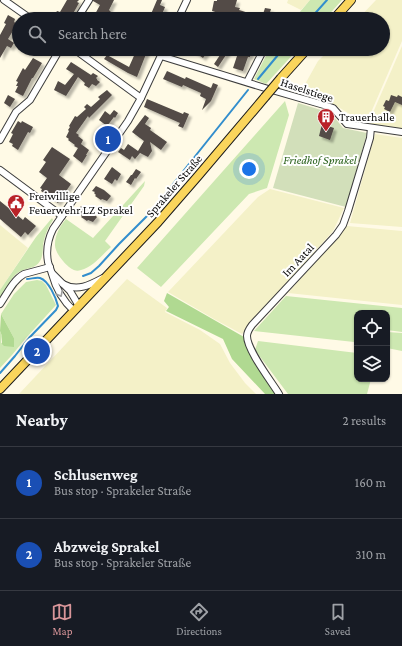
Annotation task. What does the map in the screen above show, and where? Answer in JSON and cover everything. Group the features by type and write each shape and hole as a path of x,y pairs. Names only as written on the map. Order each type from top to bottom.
{"main road":[{"path":"340,12 351,0"},
{"name":"Sprakeler Straße","path":"0,389 179,200 301,56"}],"street":[{"path":"4,0 21,12"},
{"path":"81,12 89,0"},
{"path":"181,12 186,0"},
{"path":"0,140 16,112 30,100 56,56"},
{"path":"84,56 141,98"},
{"path":"77,309 68,306 61,296 53,279 48,257 48,244 53,229 128,121 161,56"},
{"name":"Haselstiege","path":"161,56 333,108 347,124 402,132"},
{"path":"247,82 260,56"},
{"name":"Im Aatal","path":"279,394 250,349 247,335 248,330 336,235 343,225 370,138 371,128"},
{"path":"0,170 62,216"},
{"path":"51,270 71,294 77,309"},
{"path":"0,304 15,282 24,274 51,270"},
{"name":"Sprakeler Straße","path":"63,284 74,288 83,287 109,275"}],"shaded area":[{"path":"288,0 310,0 301,10 287,3"},
{"path":"376,0 402,0 402,41 366,124 304,86 318,61 323,56 390,56 390,12 365,12"},
{"path":"402,46 402,129 368,124"},
{"path":"375,134 402,138 402,227 350,223"},
{"path":"270,189 344,208 333,231 242,334 168,292 258,197"},
{"path":"0,225 28,248 0,290"},
{"path":"347,226 402,231 402,305 288,293"},
{"path":"127,279 167,308 165,312 200,330 220,344 230,363 245,383 256,394 19,394"}],"green space":[{"path":"310,0 342,0 331,12 300,12"},
{"path":"266,56 292,56 266,84 254,79"},
{"path":"285,101 289,115 267,188 249,194 161,287 137,268"},
{"name":"Friedhof Sprakel","path":"298,103 331,113 343,128 367,133 346,207 273,188"},
{"path":"145,181 144,186 105,241 111,247 93,264 85,268 75,270 67,265 58,255 55,247 58,231 66,219 93,238"},
{"path":"52,218 53,220 43,242 40,261 36,266 21,271 16,275 10,281 0,300 0,290 36,237"},
{"path":"37,280 42,281 46,285 56,305 0,368 0,331 2,336 1,343 14,338 1,314 14,294 26,282"},
{"path":"167,293 244,337 283,394 265,394 232,359 223,339 166,311 169,307 164,301"},
{"path":"286,296 402,308 402,332 390,330 390,310 354,310 354,342 254,331"},
{"path":"1,314 14,338 14,347 4,346 2,344 2,336 0,331"},
{"path":"390,332 402,333 402,351 390,349"},
{"path":"258,341 354,353 354,382 370,382 367,394 288,394 255,350"}],"building":[{"path":"67,0 79,0 74,12 60,12"},
{"path":"114,0 109,10 111,12 96,12 100,5 93,1"},
{"path":"157,0 162,0 160,5 165,7 163,12 152,12"},
{"path":"237,0 235,7 240,8 239,10 246,12 212,11 214,1"},
{"path":"265,8 271,9 270,12 264,12"},
{"path":"8,15 12,17 12,32 8,39 12,42 12,46 11,48 7,46 0,58 0,35 6,24 4,23"},
{"path":"106,56 109,56 129,67 134,56 145,56 137,77 104,59"},
{"path":"219,56 225,56 218,67 214,64"},
{"path":"237,56 250,56 248,57 243,71 233,68"},
{"path":"33,58 42,63 23,96 15,92 18,86 16,86 18,82 16,81 23,68 25,70"},
{"path":"71,62 91,75 93,73 98,76 96,78 100,82 96,86 92,84 89,88 84,85 85,83 78,77 66,96 54,90 58,81 65,85 74,74 66,69"},
{"path":"167,71 185,79 186,77 211,88 213,83 218,85 211,101 202,110 206,99 200,96 201,93 183,85 182,87 163,79"},
{"path":"107,90 112,95 89,118 88,116 76,133 83,140 81,144 89,150 82,163 73,156 78,148 74,146 75,145 66,137 69,131 69,126 75,116 77,117 86,109 84,107 87,104 91,107 100,99 98,97"},
{"path":"8,95 15,99 10,107 4,103"},
{"path":"391,95 397,97 398,95 402,97 402,105 395,102 390,112 384,109 385,107 383,106 386,100 389,101"},
{"path":"147,99 183,114 184,112 189,114 183,128 178,126 180,123 144,107"},
{"path":"114,110 118,113 107,126 99,120 105,111 110,115"},
{"path":"145,115 149,118 145,124 151,128 150,130 167,142 161,150 150,142 152,151 148,157 140,153 135,159 132,156 130,160 118,152 121,148 124,150 128,144 138,151 144,141 132,132"},
{"path":"18,121 21,123 22,121 33,127 30,133 28,132 18,150 9,142 13,134 11,133"},
{"name":"Trauerhalle","path":"322,124 334,128 330,140 319,136"},
{"path":"52,147 70,159 59,175 71,184 58,203 41,191 42,189 40,188 47,178 39,172 46,162 43,160"},
{"path":"112,167 121,174 117,181 115,179 112,184 104,179"},
{"path":"136,169 141,172 131,185 126,182"},
{"path":"96,186 111,196 107,201 101,200 95,196 95,192 92,191"},
{"path":"0,201 23,220 25,217 36,226 28,235 25,232 21,237 0,219"},
{"path":"81,206 97,217 93,222 87,221 81,217 82,216 78,211"}],"waterway":[{"path":"316,12 327,0"},
{"path":"258,79 277,56"},
{"path":"83,276 91,273 99,266 149,214 248,90"},
{"path":"0,373 58,306 52,290 43,280 40,278 27,279"}],"place":[{"name":"Trauerhalle","path":"326,132"},
{"name":"Schlusenweg","path":"108,139"},
{"name":"Freiwillige Feuerwehr LZ Sprakel","path":"16,218"},
{"name":"Abzweig Sprakel","path":"37,351"}]}
